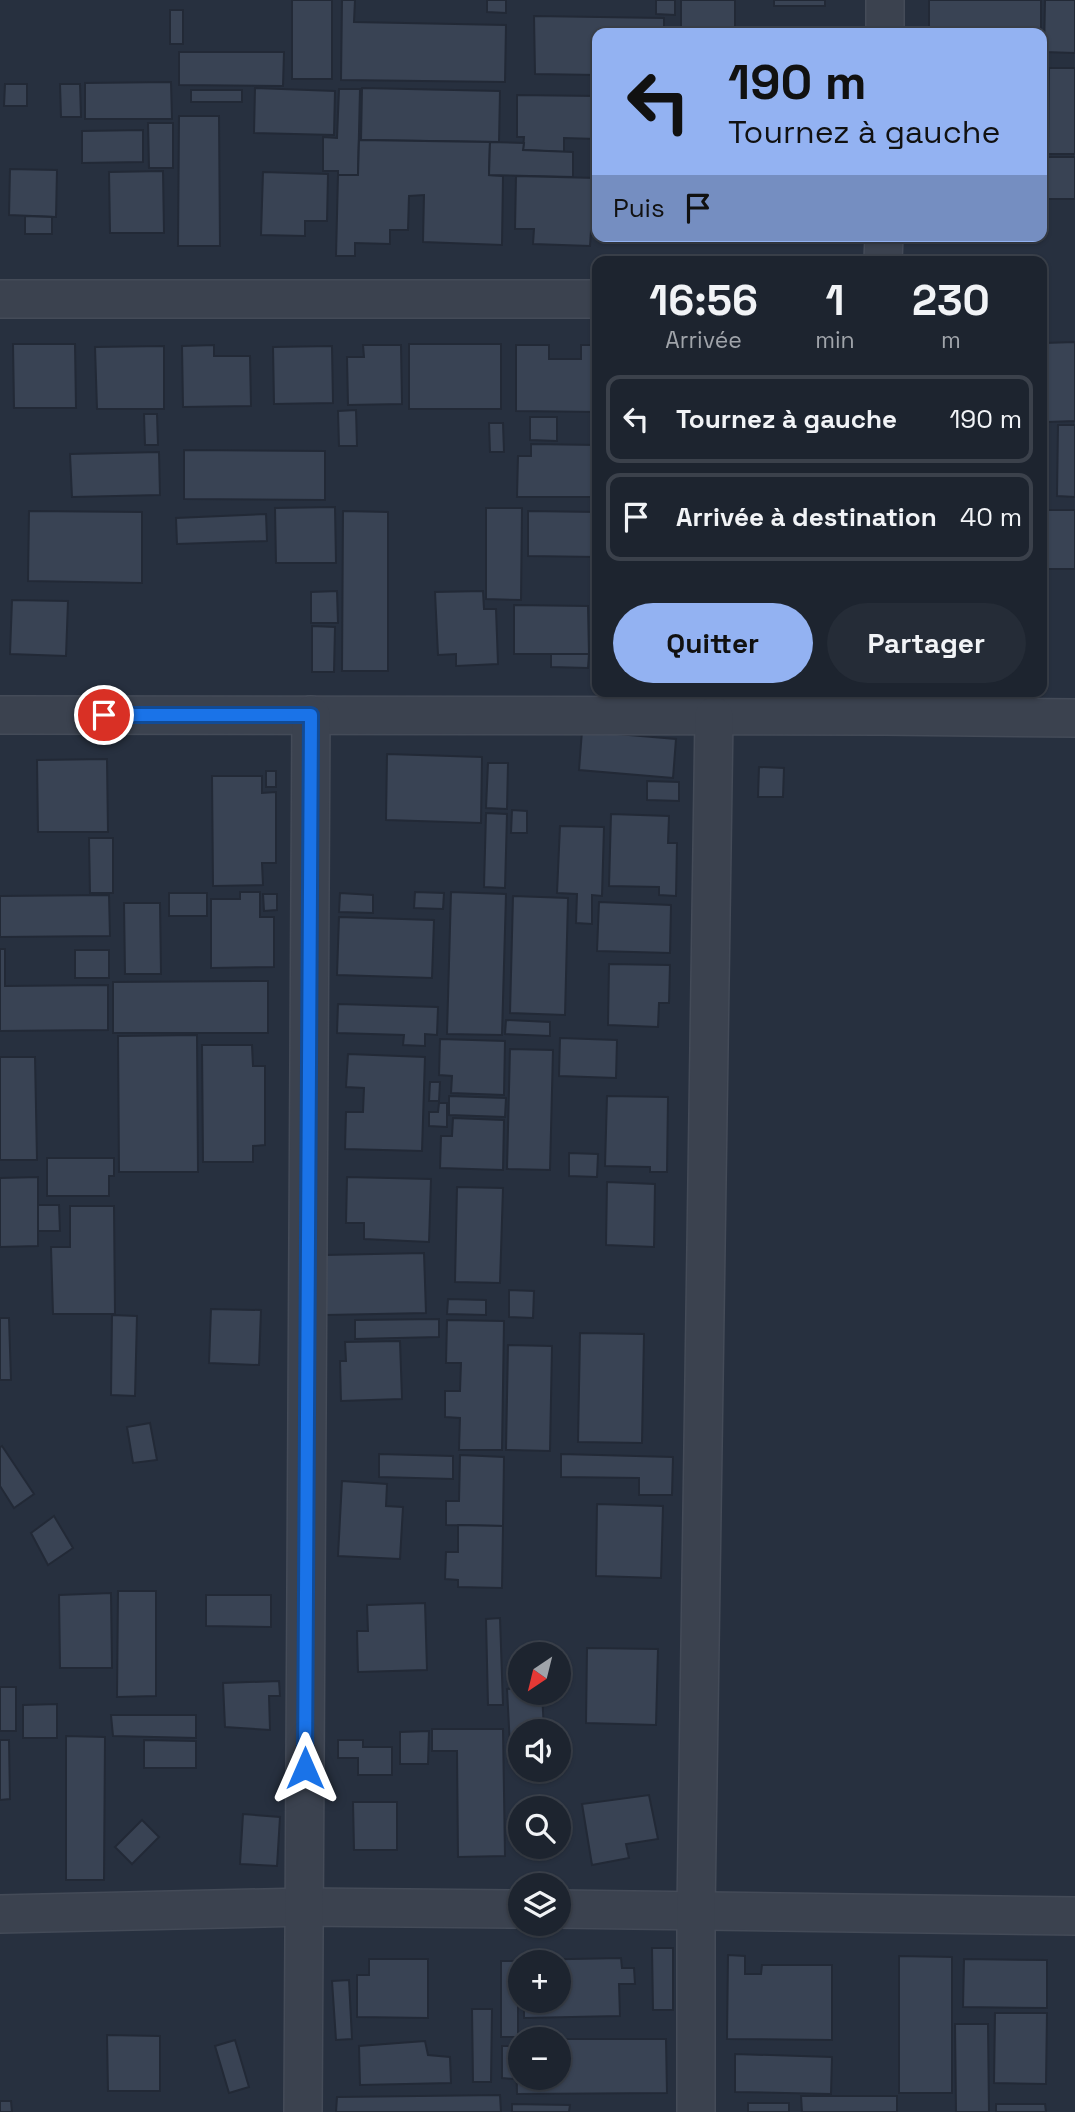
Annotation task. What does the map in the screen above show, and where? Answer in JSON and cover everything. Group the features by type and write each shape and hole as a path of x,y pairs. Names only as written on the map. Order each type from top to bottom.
{"street":[{"path":"885,0 885,28"},
{"path":"0,299 592,299"},
{"path":"0,715 714,716 884,704 1075,718"},
{"path":"303,2112 311,715"},
{"path":"696,2112 696,1911 714,716"},
{"path":"0,1914 305,1907 508,1909"},
{"path":"571,1909 1075,1916"}],"building":[{"path":"292,0 332,0 332,79 292,79"},
{"path":"342,0 355,0 354,22 506,25 505,82 341,80"},
{"path":"487,0 506,0 506,13 487,12"},
{"path":"656,0 675,0 675,15 656,14"},
{"path":"681,0 735,0 735,28 681,28"},
{"path":"774,0 825,0 825,6 774,6"},
{"path":"929,0 1041,0 1041,28 929,28"},
{"path":"1045,0 1075,0 1075,53 1047,52 1047,28 1044,28"},
{"path":"170,10 183,10 183,44 170,44"},
{"path":"534,16 664,18 664,28 592,28 592,75 535,74"},
{"path":"179,52 284,52 283,86 179,85"},
{"path":"1049,68 1075,68 1075,154 1048,154"},
{"path":"171,82 172,119 85,119 85,83"},
{"path":"5,84 27,84 27,106 4,106"},
{"path":"60,84 80,84 81,117 61,117"},
{"path":"255,88 335,91 334,135 254,133"},
{"path":"362,88 500,91 499,142 361,140"},
{"path":"339,89 360,89 358,175 338,175 338,171 323,171 323,137 337,138"},
{"path":"191,90 242,90 242,102 191,102"},
{"path":"517,95 592,96 592,139 564,138 564,152 523,150 524,137 517,137"},
{"path":"179,116 219,116 220,246 178,246"},
{"path":"148,123 173,123 173,168 149,168"},
{"path":"143,130 143,162 82,163 82,131"},
{"path":"359,140 490,142 489,175 503,176 502,245 423,242 424,195 409,196 408,230 390,230 390,244 355,243 355,256 336,256 338,175 358,175"},
{"path":"490,142 524,143 523,150 573,152 573,177 489,175"},
{"path":"1047,157 1075,157 1075,199 1047,199"},
{"path":"10,169 57,170 56,217 9,215"},
{"path":"163,171 164,233 110,233 109,172"},
{"path":"263,172 328,174 327,221 305,221 305,236 261,235"},
{"path":"516,176 592,178 590,246 533,244 534,229 515,229"},
{"path":"25,216 52,217 52,234 25,234"},
{"path":"1075,342 1075,421 1047,422 1047,343"},
{"path":"13,344 75,344 76,408 14,408"},
{"path":"409,344 501,344 501,409 409,409"},
{"path":"214,345 214,356 250,356 251,406 183,407 182,346"},
{"path":"363,345 401,345 402,404 348,405 347,357 364,357"},
{"path":"516,345 549,345 549,359 581,359 581,345 592,345 592,412 516,411"},
{"path":"164,346 164,409 97,409 95,347"},
{"path":"332,346 333,403 274,404 273,347"},
{"path":"356,410 357,446 339,446 338,411"},
{"path":"144,414 157,414 158,445 145,445"},
{"path":"530,417 557,417 557,441 530,440"},
{"path":"489,423 503,423 504,452 490,452"},
{"path":"1058,425 1075,425 1075,497 1057,496"},
{"path":"531,444 592,445 592,497 517,497 518,456 531,456"},
{"path":"184,450 325,451 325,500 184,499"},
{"path":"159,452 160,495 72,497 70,454"},
{"path":"335,507 336,563 276,563 275,508"},
{"path":"486,508 522,508 521,600 486,599"},
{"path":"1047,510 1075,510 1075,569 1047,569"},
{"path":"29,511 142,512 142,583 28,581"},
{"path":"343,511 388,512 388,671 342,671"},
{"path":"528,511 592,512 592,557 528,556"},
{"path":"266,514 267,541 177,544 176,518"},
{"path":"337,591 338,623 311,623 311,592"},
{"path":"483,591 484,609 496,609 498,664 456,666 456,654 438,655 435,592"},
{"path":"12,600 68,601 66,656 10,654"},
{"path":"514,605 588,606 589,654 514,654"},
{"path":"312,626 335,627 334,672 312,672"},
{"path":"551,654 589,654 588,668 551,667"},
{"path":"582,731 676,739 673,778 579,770"},
{"path":"387,754 482,757 481,823 386,820"},
{"path":"107,759 108,832 38,832 37,760"},
{"path":"488,763 508,763 507,809 486,808"},
{"path":"759,767 784,768 783,797 758,797"},
{"path":"266,771 276,771 276,787 266,787"},
{"path":"212,776 262,776 262,793 276,792 276,863 262,863 263,885 213,886"},
{"path":"647,781 679,782 679,801 647,800"},
{"path":"512,810 527,811 527,833 511,833"},
{"path":"486,813 507,814 505,888 484,887"},
{"path":"611,814 669,816 668,843 677,843 676,896 659,895 659,887 609,886"},
{"path":"560,826 604,827 602,896 592,895 592,924 576,923 577,894 557,893"},
{"path":"89,838 113,838 113,893 90,893"},
{"path":"240,892 260,892 260,917 274,917 274,967 211,968 211,899 240,899"},
{"path":"415,892 444,893 443,909 414,908"},
{"path":"451,892 506,894 502,1035 447,1034"},
{"path":"169,893 207,893 207,916 169,916"},
{"path":"340,893 373,895 373,913 339,912"},
{"path":"263,894 277,894 277,910 264,911"},
{"path":"109,895 110,936 0,937 0,896"},
{"path":"513,896 568,898 565,1015 510,1013"},
{"path":"599,902 671,905 670,953 597,951"},
{"path":"124,903 160,903 161,974 125,974"},
{"path":"339,917 434,920 432,978 337,975"},
{"path":"0,949 5,949 5,986 108,985 108,1030 0,1031"},
{"path":"75,950 109,950 109,978 75,978"},
{"path":"609,964 670,965 669,1003 659,1003 658,1027 608,1025"},
{"path":"268,981 268,1033 113,1033 113,982"},
{"path":"338,1004 438,1007 437,1035 425,1034 425,1046 403,1045 404,1035 337,1033"},
{"path":"506,1020 550,1022 550,1036 505,1034"},
{"path":"197,1035 198,1172 119,1172 118,1036"},
{"path":"560,1038 617,1040 616,1078 559,1076"},
{"path":"440,1039 505,1041 504,1095 451,1093 452,1076 439,1075"},
{"path":"202,1045 252,1045 253,1066 265,1066 265,1145 253,1146 253,1162 203,1162"},
{"path":"510,1049 553,1050 550,1170 507,1169"},
{"path":"348,1054 425,1057 422,1151 345,1149 346,1112 363,1112 364,1088 346,1087"},
{"path":"0,1057 35,1057 37,1160 0,1160"},
{"path":"430,1082 440,1082 439,1101 429,1101"},
{"path":"449,1096 506,1098 505,1117 449,1115"},
{"path":"607,1096 668,1097 667,1172 650,1172 650,1167 605,1166"},
{"path":"439,1103 447,1103 447,1127 429,1126 429,1112 438,1112"},
{"path":"453,1118 504,1120 503,1170 440,1168 441,1136 452,1136"},
{"path":"569,1153 598,1154 597,1177 569,1176"},
{"path":"47,1158 114,1158 114,1176 109,1176 109,1196 47,1196"},
{"path":"38,1177 38,1246 0,1247 0,1178"},
{"path":"347,1177 431,1179 429,1242 364,1239 364,1223 346,1223"},
{"path":"607,1182 655,1184 654,1247 606,1245"},
{"path":"457,1187 503,1188 500,1283 455,1282"},
{"path":"38,1205 59,1205 60,1231 38,1231"},
{"path":"70,1206 114,1206 115,1314 53,1314 51,1247 70,1247"},
{"path":"424,1253 426,1313 326,1315 325,1255"},
{"path":"509,1290 534,1291 533,1318 509,1317"},
{"path":"448,1299 486,1300 486,1315 447,1314"},
{"path":"211,1309 261,1310 259,1365 209,1363"},
{"path":"112,1315 137,1316 135,1396 111,1395"},
{"path":"0,1318 9,1318 11,1380 0,1380"},
{"path":"439,1319 439,1337 355,1339 355,1320"},
{"path":"447,1320 504,1321 502,1450 459,1450 460,1418 445,1417 445,1391 460,1391 461,1363 446,1363"},
{"path":"580,1333 644,1334 642,1443 578,1442"},
{"path":"400,1341 402,1399 341,1401 340,1361 346,1361 345,1342"},
{"path":"508,1345 552,1346 550,1451 506,1450"},
{"path":"150,1423 157,1460 133,1463 127,1427"},
{"path":"2,1446 34,1494 14,1508 0,1486"},
{"path":"379,1454 453,1456 453,1479 379,1477"},
{"path":"561,1454 673,1457 672,1495 639,1495 639,1478 561,1477"},
{"path":"460,1455 504,1457 503,1526 446,1525 446,1501 459,1501"},
{"path":"342,1481 387,1484 386,1506 403,1507 400,1559 338,1556"},
{"path":"597,1504 663,1506 661,1578 596,1576"},
{"path":"54,1516 73,1548 48,1565 31,1533"},
{"path":"458,1525 503,1526 502,1588 458,1587 458,1580 445,1579 446,1552 458,1552"},
{"path":"118,1591 156,1591 156,1696 117,1697"},
{"path":"111,1593 112,1668 60,1668 59,1595"},
{"path":"206,1595 271,1595 271,1627 206,1626"},
{"path":"425,1603 427,1670 358,1672 357,1631 368,1631 367,1605"},
{"path":"500,1618 503,1705 488,1705 486,1619"},
{"path":"587,1648 658,1649 656,1725 586,1723"},
{"path":"279,1681 280,1696 269,1696 270,1730 225,1727 223,1683"},
{"path":"0,1687 16,1687 16,1731 0,1731"},
{"path":"507,1689 508,1705 543,1705 543,1719 509,1719"},
{"path":"57,1704 57,1738 23,1738 23,1705"},
{"path":"111,1715 196,1715 196,1738 113,1736"},
{"path":"432,1729 503,1729 505,1856 458,1857 457,1751 432,1751"},
{"path":"429,1731 428,1764 400,1764 400,1732"},
{"path":"66,1736 105,1737 104,1880 66,1880"},
{"path":"0,1740 9,1740 10,1799 0,1800"},
{"path":"144,1740 196,1741 196,1768 144,1768"},
{"path":"338,1740 363,1740 363,1747 392,1747 392,1775 358,1775 358,1758 338,1758"},
{"path":"649,1795 658,1839 626,1844 629,1858 592,1865 582,1804"},
{"path":"353,1802 397,1802 397,1850 354,1850"},
{"path":"243,1814 280,1817 277,1866 240,1864"},
{"path":"142,1820 159,1837 132,1864 115,1847"},
{"path":"652,1948 673,1948 673,2010 653,2010"},
{"path":"728,1955 745,1956 745,1974 761,1974 762,1965 832,1965 832,2040 727,2039"},
{"path":"899,1956 952,1957 952,2093 899,2093"},
{"path":"621,1958 622,1968 634,1968 635,1984 619,1984 620,2016 524,2018 524,2013 571,2013 571,1959"},
{"path":"369,1959 428,1959 428,2018 357,2017 357,1975 369,1975"},
{"path":"964,1959 1047,1960 1047,2008 963,2007"},
{"path":"501,1961 508,1961 508,2013 518,2013 518,2027 508,2027 508,2037 501,2037"},
{"path":"349,1980 352,2039 336,2040 332,1981"},
{"path":"472,2009 492,2009 491,2082 473,2082"},
{"path":"995,2013 1047,2013 1046,2084 994,2083"},
{"path":"955,2024 988,2024 989,2112 956,2112"},
{"path":"107,2035 160,2036 160,2091 108,2091"},
{"path":"571,2039 666,2039 667,2093 517,2094 517,2090 571,2090"},
{"path":"235,2040 249,2087 229,2093 215,2046"},
{"path":"425,2041 428,2055 450,2057 451,2083 360,2085 359,2046"},
{"path":"502,2046 508,2046 508,2079 502,2078"},
{"path":"735,2054 832,2057 831,2094 735,2092"},
{"path":"500,2095 501,2112 336,2112 337,2097"},
{"path":"801,2096 897,2096 897,2112 802,2112"},
{"path":"0,2101 11,2101 12,2112 0,2112"},
{"path":"748,2103 789,2103 789,2112 748,2112"},
{"path":"512,2104 570,2105 569,2112 512,2112"},
{"path":"996,2104 1045,2104 1046,2112 996,2112"}],"route":[{"path":"104,715 311,715 305,1768"}]}
